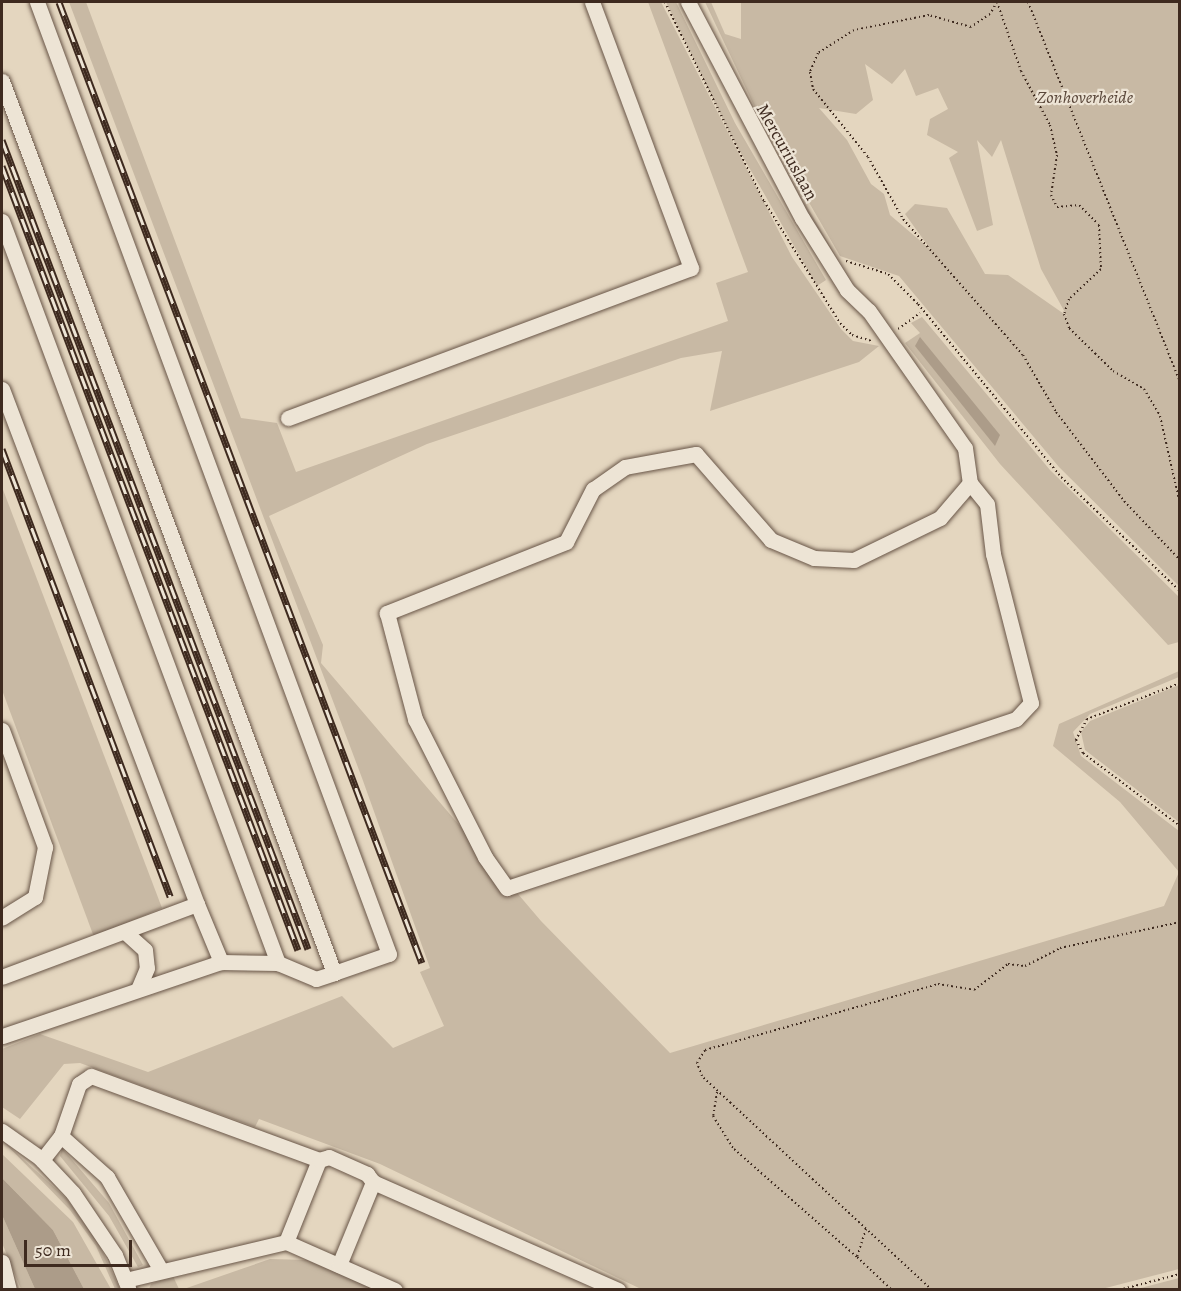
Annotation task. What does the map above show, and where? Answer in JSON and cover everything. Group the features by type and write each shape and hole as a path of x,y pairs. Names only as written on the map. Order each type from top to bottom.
{"street":[{"path":"2,1036 139,987 221,962 278,963 316,979 389,954 38,2"},
{"path":"288,418 691,268 592,2"},
{"name":"Mercuriuslaan","path":"688,2 802,218 847,290 868,311 965,448 970,483"},
{"path":"2,81 334,973"},
{"path":"2,221 278,963"},
{"path":"2,389 221,962"},
{"path":"696,454 771,540 814,558 854,560 940,518 970,483 987,504 993,554 1031,703 1016,719 507,888 485,857 415,719 387,613 566,543 593,489 625,467 696,454"},
{"path":"2,730 45,847 35,897 2,918"},
{"path":"2,978 197,904"},
{"path":"125,932 145,950 147,968 139,987"},
{"path":"42,1160 61,1136 79,1084 91,1076 319,1160 329,1157 373,1182 618,1290"},
{"path":"2,1131 42,1160 95,1224 127,1285 160,1270 286,1242 394,1290"},
{"path":"61,1136 107,1177 160,1270"},
{"path":"286,1242 319,1160"},
{"path":"339,1265 373,1182"},
{"path":"2,1262 9,1290"}],"path":[{"path":"997,2 1021,71 1050,125 1057,155 1051,195 1056,207 1079,204 1099,225 1101,269 1069,299 1064,314 1069,328 1113,370 1144,389 1160,416 1179,504"},
{"path":"997,2 990,14 971,27 929,15 854,30 818,53 810,72 813,89 868,157 903,219 1023,355 1056,412 1124,501 1179,560"},
{"path":"1028,2 1179,382"},
{"path":"839,258 888,274 1005,404 1061,477 1179,591"},
{"path":"1179,683 1088,719 1076,740 1083,753 1179,826"},
{"path":"932,1290 717,1092 697,1063 705,1050 938,984 974,990 1008,964 1025,966 1060,948 1179,922"},
{"path":"717,1092 713,1116 734,1149 892,1290"},
{"path":"857,1257 866,1228"},
{"path":"1119,1290 1179,1274"},
{"path":"1051,1290 1075,1290"}],"green space":[{"path":"69,2 86,2 241,418 277,423 296,472 728,321 716,283 748,272 648,2 661,2 792,257 841,329 853,341 879,346 859,362 710,411 722,351 681,358 427,444 269,516 323,645 321,663 541,921 670,1053 1164,906 1179,872 1179,1269 1098,1290 641,1289 380,1164 259,1119 255,1127 80,1063 64,1064 20,1119 2,1107 2,1049 40,1034 148,1072 342,996 393,1048 444,1026 420,972 430,968 362,778"},
{"path":"666,2 676,2 735,123 826,280 817,286 730,134"},
{"path":"696,2 759,124 838,260 780,168"},
{"name":"Zonhoverheide","path":"705,2 711,2 725,34 741,39 741,3 746,2 1179,2 1179,586 1059,467 899,276 840,256 759,116","holes":["865,64 892,84 905,69 916,96 938,88 948,109 930,119 927,135 958,152 949,158 977,231 993,225 977,140 992,157 1001,140 1041,269 1067,316 1008,275 985,274 947,208 915,204 905,214 931,250 890,215 884,194 871,184 847,140 819,108 856,114 873,100"]},
{"path":"922,317 1050,470 1179,597 1179,642 1168,645 1000,464 905,343 920,333 911,323"},
{"path":"2,487 162,908 94,937 2,690"},
{"path":"1179,671 1179,677 1090,714 1073,732 1081,756 1179,831 1179,872 1120,802 1053,746 1059,724"},
{"path":"1179,685 1179,822 1085,750 1081,732 1090,721"},
{"path":"2,1140 67,1199 99,1244 120,1289 115,1289 96,1246 70,1210"},
{"path":"62,1148 109,1203 143,1265 138,1267 109,1216 60,1156"},
{"path":"2,1154 73,1222 111,1289 84,1289 53,1230 2,1178"},
{"path":"2,1215 35,1289 21,1289 2,1243"},
{"path":"270,1259 307,1260 376,1289 181,1290"},
{"path":"173,1276 179,1289 149,1289 151,1284"},
{"path":"1179,1278 1179,1289 1137,1289"}],"shaded area":[{"path":"920,337 1000,435 995,446 915,346"},
{"path":"2,1178 53,1230 84,1289 35,1289 2,1215"}],"railway":[{"path":"59,2 422,963"},
{"path":"2,140 308,949"},
{"path":"2,166 298,950"},
{"path":"2,449 170,897"}]}
